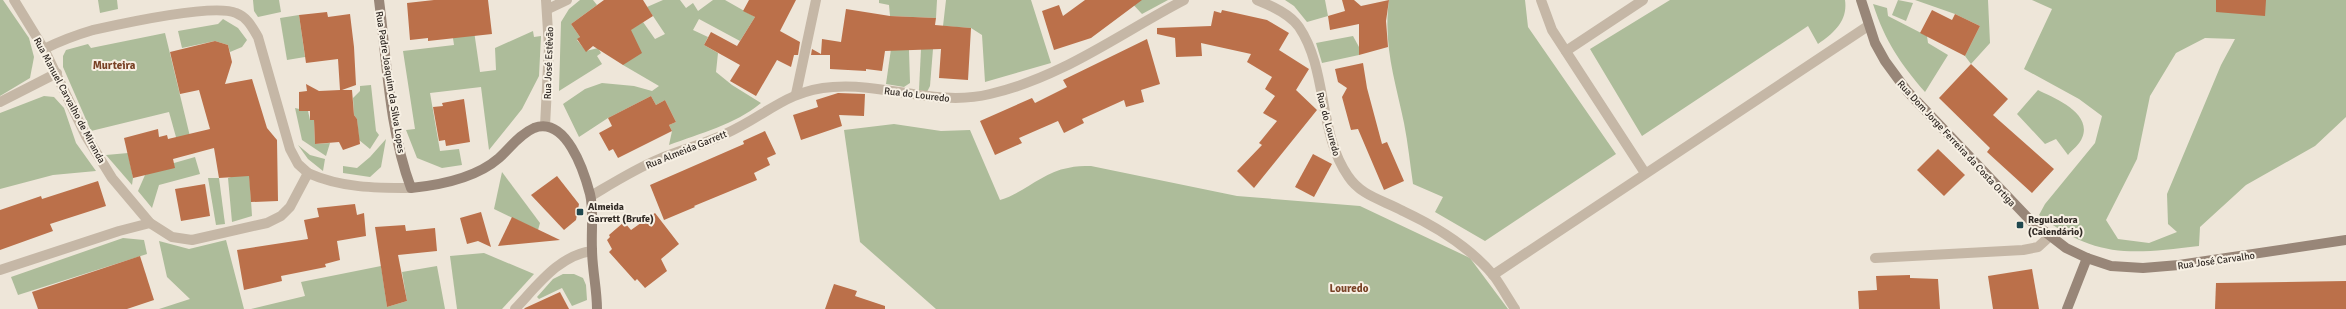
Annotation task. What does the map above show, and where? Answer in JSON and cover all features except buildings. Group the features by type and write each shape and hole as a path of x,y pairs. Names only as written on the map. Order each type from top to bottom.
{"street":[{"name":"Rua Manuel Carvalho de Miranda","path":"14,0 44,49 97,155 112,178 150,223 172,237 182,240 192,240 267,222 281,216 290,208 308,174"},
{"name":"Rua Padre Joaquim da Silva Lopes","path":"379,0 394,119 411,188"},
{"path":"547,5 555,7 567,0"},
{"path":"796,94 816,0"},
{"name":"Rua do Louredo","path":"796,94 823,88 849,86 952,99 990,94 1051,73 1081,60 1184,0"},
{"name":"Rua do Louredo","path":"1257,0 1286,15 1300,28 1314,63 1331,139 1338,159 1353,184 1375,199 1402,210 1433,227 1460,245 1493,276 1515,309"},
{"path":"1541,0 1552,30 1645,174"},
{"path":"1566,50 1644,0"},
{"name":"Rua Dom Jorge Ferreira da Costa Ortiga","path":"1861,0 1868,26 1885,61 1907,91 2031,221 2049,237 2087,258"},
{"name":"Rua José Estêvão","path":"545,126 550,47 547,5"},
{"path":"44,49 64,39 101,29 216,9 236,13 249,22 258,37 290,149 298,164 308,174 323,180 357,187 411,188 430,186 469,175 498,159 523,135 534,128 545,126 555,129 566,138 583,173 591,196 592,251 597,309"},
{"path":"1493,276 1868,26"},
{"path":"0,102 57,73"},
{"name":"Rua Almeida Garrett","path":"591,196 646,165 727,133 796,94"},
{"path":"0,270 119,231 150,223"},
{"path":"1875,258 2023,250 2038,247 2049,237"},
{"name":"Rua José Carvalho","path":"2087,258 2111,266 2143,268 2179,265 2346,240"},
{"path":"515,309 555,268 569,257 592,251"},
{"path":"2067,309 2087,258"}],"green space":[{"path":"0,0 3,0 29,38 34,57 30,78 0,96"},
{"path":"98,0 117,0 118,9 100,13"},
{"path":"253,0 279,0 281,12 258,17 254,11"},
{"path":"580,0 593,0 597,5 571,24 580,37 577,40 586,51 598,48 601,53 597,56 602,64 559,91 561,22 569,9"},
{"path":"663,0 680,0 686,8 693,3 698,11 713,0 725,0 755,17 740,41 699,19 693,30 708,37 704,45 718,53 716,72 732,85 761,103 751,111 728,123 669,145 672,131 669,125 676,122 665,100 656,105 651,96 608,118 579,137 563,104 585,89 602,83 634,86 652,91 659,86 623,65 625,33 643,22 655,39 665,34 647,7"},
{"path":"879,0 937,0 936,18 890,16 889,5 879,3"},
{"path":"946,0 1031,0 1051,63 985,82 982,35 971,28 943,26"},
{"path":"1129,0 1168,0 1142,14"},
{"path":"1285,0 1325,0 1328,16 1307,22 1294,6"},
{"path":"1389,0 1525,0 1528,27 1616,154 1485,241 1435,212 1443,197 1413,184 1405,131 1389,47"},
{"path":"1670,0 1845,0 1845,7 1839,26 1818,44 1808,26 1642,136 1590,49"},
{"path":"1898,0 1913,3 1906,21 1892,15"},
{"path":"1915,0 1988,0 1990,43 1971,64 1965,56 1980,26 1955,14"},
{"path":"2032,0 2346,0 2346,117 2315,146 2246,185 2200,227 2199,246 2153,251 2134,251 2115,250 2078,240 2039,215 2045,204 2095,143 2102,116 2079,99 2024,69 2052,9","holes":["2205,38 2235,39 2221,65 2167,194 2168,224 2177,232 2149,243 2118,239 2106,220 2137,159 2150,96 2176,53"]},
{"path":"1873,4 1887,8 1888,16 1927,36 1928,43 1948,55 1925,92 1894,51"},
{"path":"299,15 305,57 287,60 280,18"},
{"path":"450,18 474,31 480,72 496,70 495,48 533,31 534,37 541,36 539,76 522,109 489,150 481,87 430,93 440,151 459,149 462,165 442,168 417,158 406,130 415,129 403,51 454,45"},
{"path":"223,19 238,28 247,40 242,47 230,52 228,45 215,41 182,48 178,31 218,24"},
{"path":"165,33 194,153 181,155 169,112 91,131 63,67 63,56 66,50 88,44 91,48"},
{"path":"1353,36 1359,47 1359,55 1322,63 1316,43"},
{"path":"891,49 909,50 910,83 904,87 886,84"},
{"path":"921,49 933,49 930,86 927,92 919,90"},
{"path":"371,85 376,131 379,135 370,149 359,140 357,119 354,115 353,98 360,91 360,86"},
{"path":"2038,90 2062,102 2077,114 2082,121 2084,129 2082,138 2078,145 2068,155 2056,139 2045,144 2017,114"},
{"path":"44,96 54,97 64,108 76,143 96,171 53,175 0,189 0,113"},
{"path":"295,108 308,111 310,120 314,120 315,144 330,143 326,156 302,140"},
{"path":"894,124 941,131 970,130 1000,200 1017,193 1059,170 1091,166 1237,196 1360,206 1470,258 1508,309 936,309 860,242 844,130"},
{"path":"386,139 381,167 370,177 343,173 343,166 357,168 370,157"},
{"path":"228,145 249,170 252,216 232,222 228,178 231,177"},
{"path":"298,145 310,155 325,159 323,171 308,159"},
{"path":"128,153 133,178 132,185 106,155"},
{"path":"195,157 200,174 159,185 152,208 138,191 145,175 174,163"},
{"path":"502,172 540,223 538,230 494,209"},
{"path":"208,178 219,178 225,224 216,225"},
{"path":"123,238 144,240 147,254 18,295 11,277"},
{"path":"226,240 244,309 159,309 190,299 167,277 159,241 189,249"},
{"path":"484,253 534,274 502,309 457,309 450,256"},
{"path":"381,266 387,307 407,301 402,272 437,266 445,309 251,309 305,296 301,282"},
{"path":"563,274 574,274 583,278 586,285 587,300 572,306 562,288 539,299 537,297 553,279"}],"place":[{"name":"Almeida Garrett (Brufe)","path":"580,212"},
{"name":"Reguladora (Calendário)","path":"2020,225"}],"district":[{"name":"Murteira","path":"114,65"},
{"name":"Louredo","path":"1349,288"}]}
